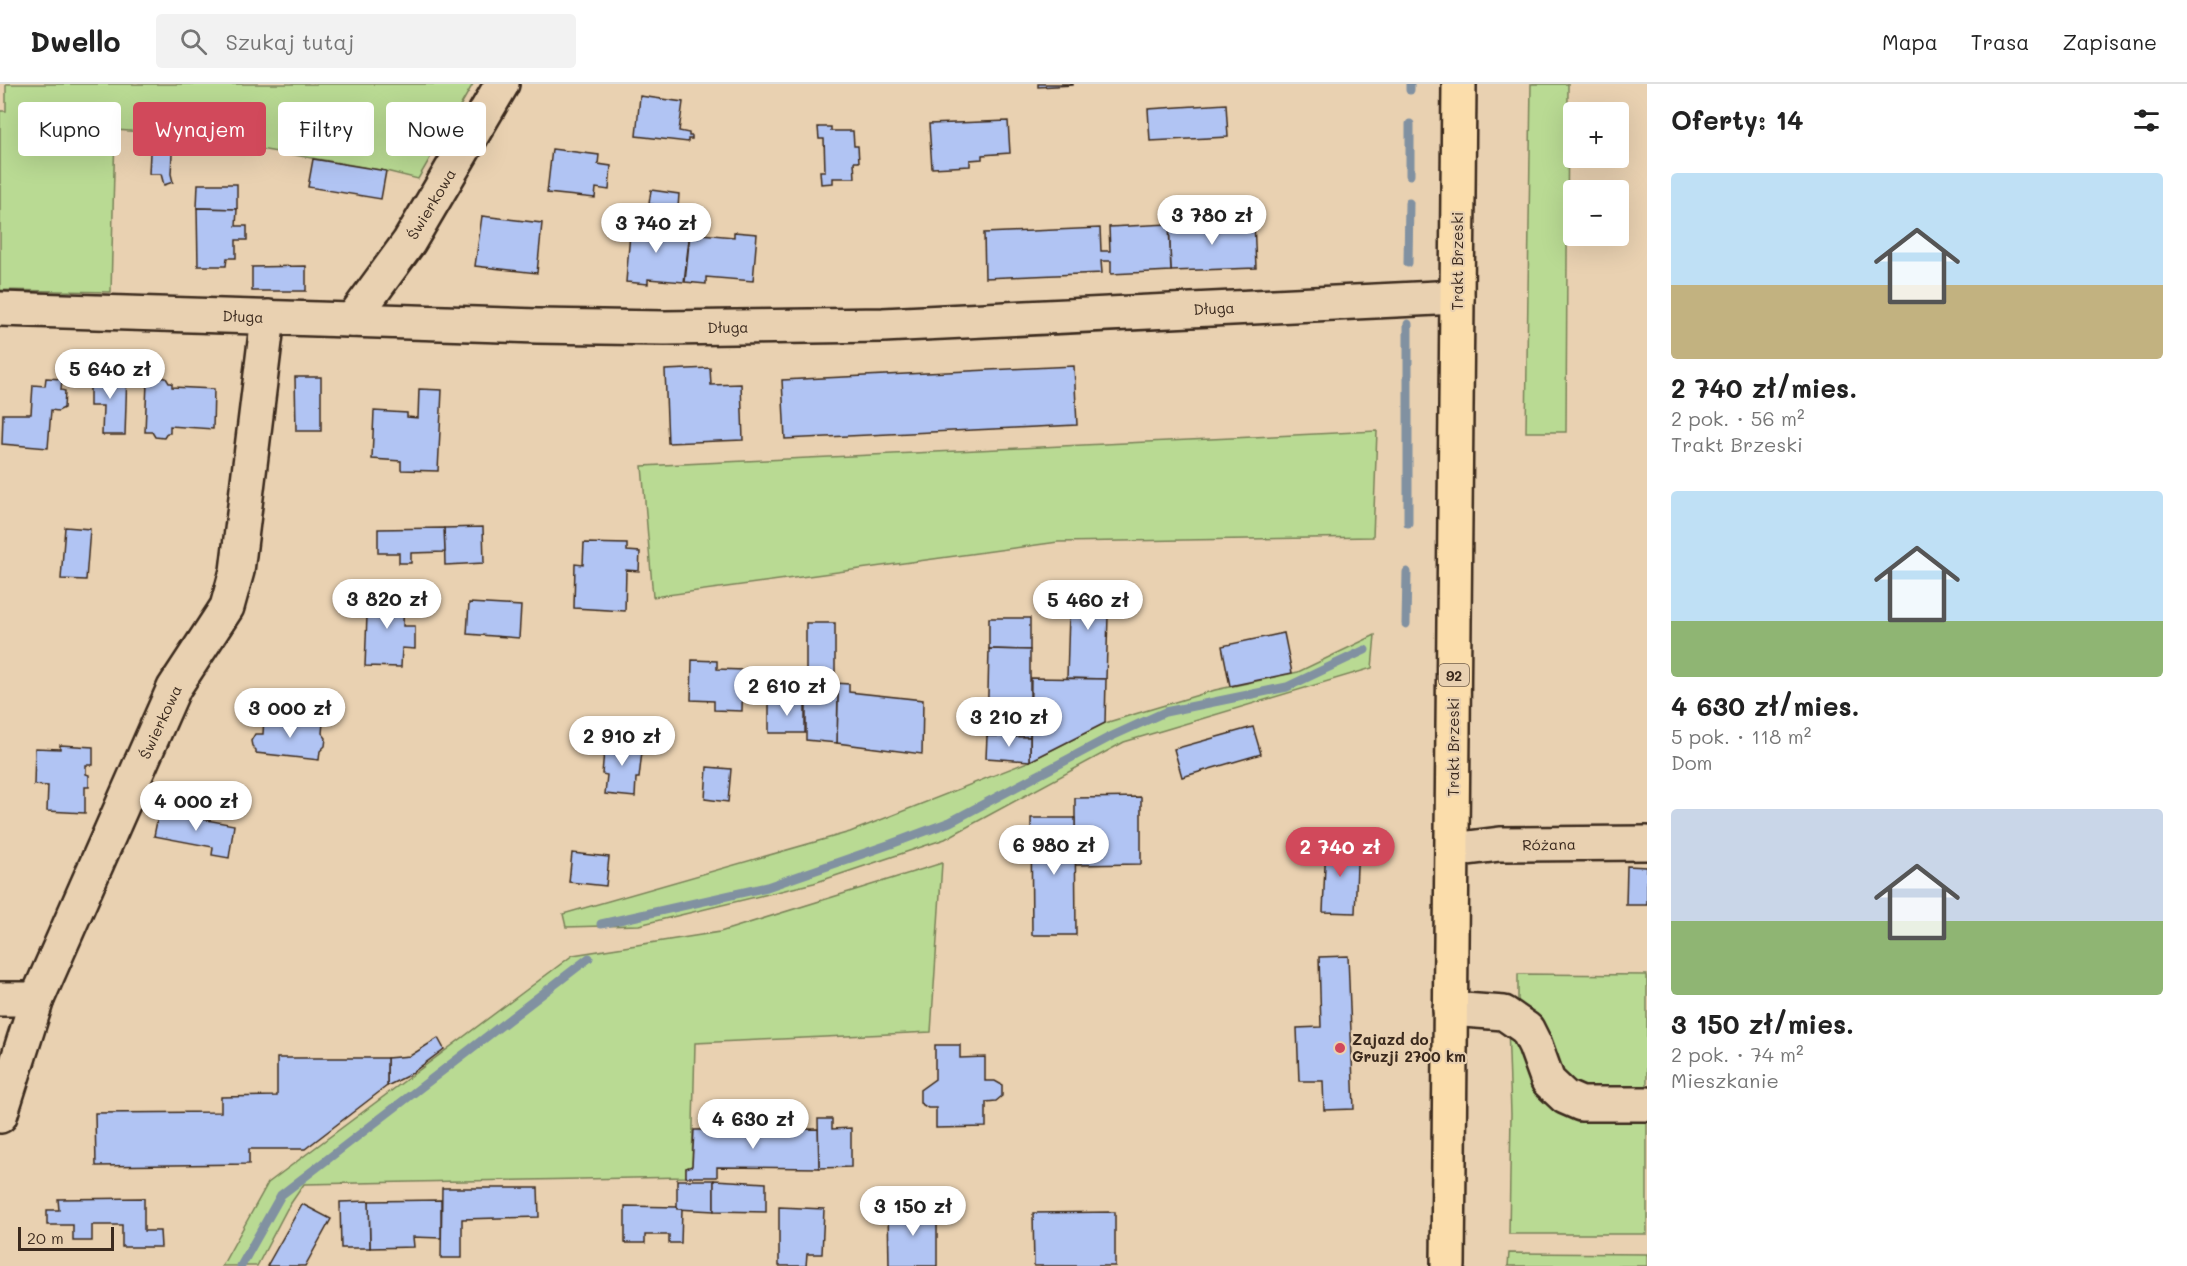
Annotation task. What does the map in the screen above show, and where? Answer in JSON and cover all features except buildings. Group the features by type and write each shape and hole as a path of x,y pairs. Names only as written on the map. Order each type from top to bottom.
{"main road":[{"name":"Trakt Brzeski","path":"1448,1266 1459,84"}],"street":[{"name":"Świerkowa","path":"352,320 409,242 502,84"},
{"name":"Długa","path":"0,309 665,328 872,325 1456,297"},
{"name":"Świerkowa","path":"0,1116 37,999 174,688 227,607 237,571 268,317"},
{"name":"Różana","path":"1452,850 1500,844 1647,843"},
{"path":"0,999 37,999"},
{"path":"1450,1009 1504,1013 1527,1029 1548,1081 1565,1097 1581,1104 1647,1104"}],"green space":[{"path":"6,84 473,84 463,102 386,102 386,156 431,156 418,179 300,156 374,156 374,102 278,102 278,152 266,150 266,102 133,102 133,131 121,130 121,102 18,102 18,156 114,156 111,292 0,290 0,111 6,111"},
{"path":"1531,84 1568,84 1568,102 1563,102 1563,168 1568,168 1567,180 1563,180 1563,246 1567,246 1566,432 1526,432"},
{"path":"1377,431 1373,537 1058,542 653,597 642,466"},
{"path":"1375,635 1372,668 1124,742 945,839 814,883 639,925 566,927 563,914 850,832 1030,761 1105,723 1215,690 1298,672"},
{"path":"942,863 931,1032 695,1043 692,1166 686,1168 686,1177 304,1184 287,1209 257,1266 222,1266 268,1183 573,955 720,932"},
{"path":"1518,974 1647,975 1647,1089 1572,1088 1518,1009"},
{"path":"1508,1025 1533,1067 1647,1116 1647,1234 1509,1234 1511,1114"},
{"path":"1509,1253 1647,1254 1647,1266 1508,1266"}],"waterway":[{"path":"1410,84 1410,90"},
{"path":"1410,124 1410,175"},
{"path":"1408,263 1409,203"},
{"path":"1408,324 1408,523"},
{"path":"1406,624 1407,572"},
{"path":"601,924 767,887 891,844 950,822 1110,737 1165,712 1287,687 1365,650"},
{"path":"241,1266 281,1195 589,958"}],"place":[{"name":"Zajazd do Gruzji 2700 km","path":"1340,1048"}]}
